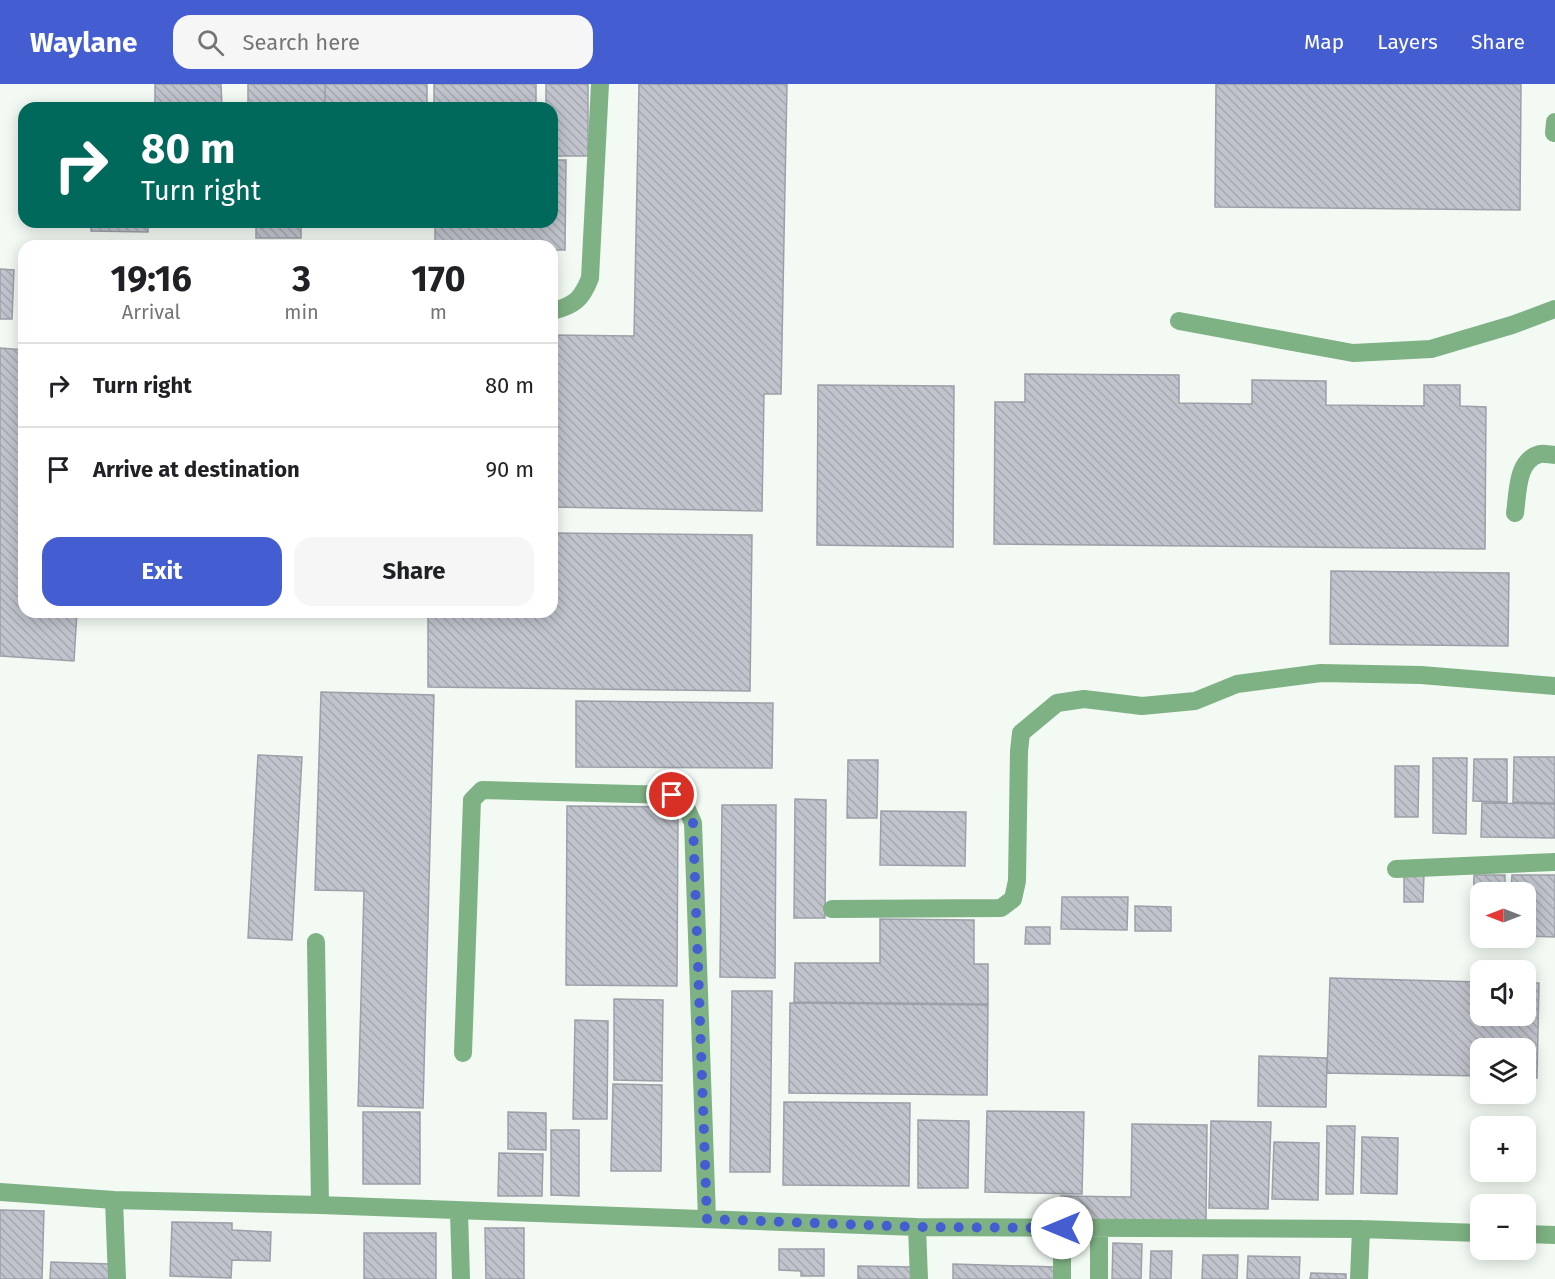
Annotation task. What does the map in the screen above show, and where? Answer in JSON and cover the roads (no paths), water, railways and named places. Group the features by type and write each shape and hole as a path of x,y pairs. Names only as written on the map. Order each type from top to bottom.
{"street":[{"path":"558,310 567,308 584,294 590,278 600,84"},
{"path":"1179,321 1353,353 1431,348 1512,325 1555,309"},
{"path":"1515,513 1521,470 1529,460 1540,454 1555,455"},
{"path":"832,909 1001,908 1013,899 1017,881 1021,733 1057,703 1084,699 1142,706 1195,701 1237,684 1321,673 1421,675 1555,686"},
{"path":"463,1053 472,800 482,790 672,795 686,807 693,823 707,1219"},
{"path":"1396,869 1555,862"},
{"path":"316,942 320,1205"},
{"path":"0,1192 114,1200 320,1205 459,1212 917,1227 1361,1229 1470,1233"},
{"path":"114,1200 117,1279"},
{"path":"459,1212 461,1279"},
{"path":"917,1227 919,1279"},
{"path":"1062,1228 1062,1279"},
{"path":"1099,1228 1099,1279"},
{"path":"1359,1279 1361,1229"},
{"path":"1536,1234 1555,1235"}]}
